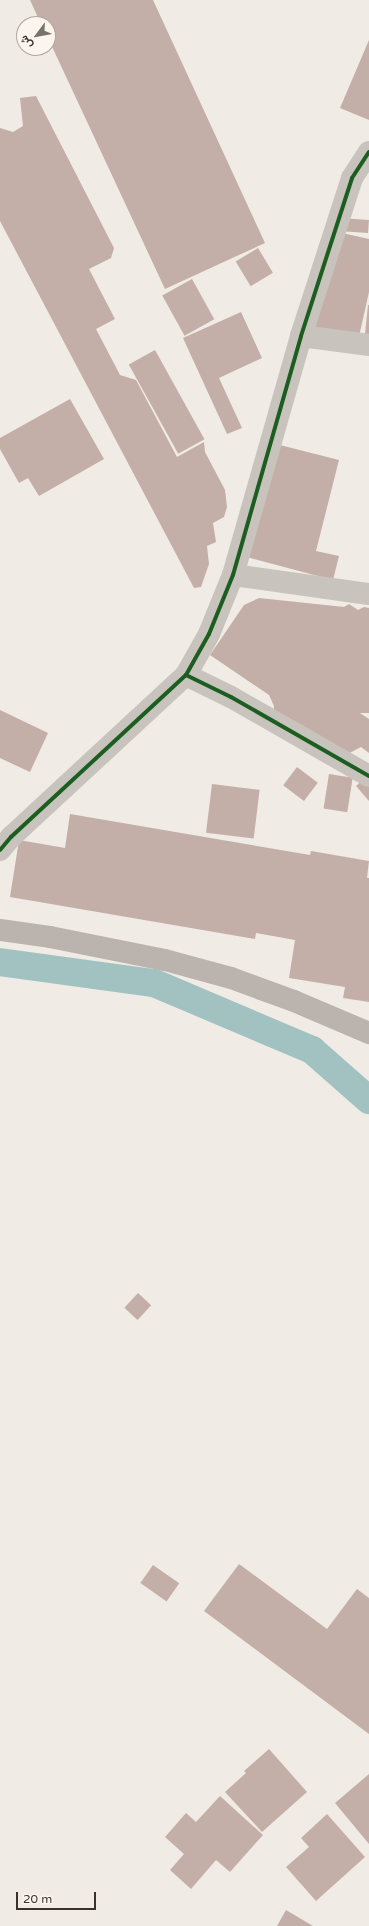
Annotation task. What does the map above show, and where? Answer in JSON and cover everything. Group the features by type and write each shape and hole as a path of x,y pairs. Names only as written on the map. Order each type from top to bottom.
{"main road":[{"path":"0,930 50,937 158,958 231,978 294,1001 369,1033"}],"street":[{"path":"0,850 50,800 186,675 209,634 233,575 301,336 352,178 369,152"},
{"path":"301,336 369,346"},
{"path":"233,575 369,594"},
{"path":"186,675 231,698 369,776"}],"building":[{"path":"30,0 153,0 265,243 165,289 56,55 56,16 37,16"},
{"path":"369,40 369,120 340,108"},
{"path":"36,96 114,248 111,258 89,269 115,319 96,329 120,375 136,380 177,457 204,442 205,452 225,490 227,507 224,517 213,523 216,542 207,546 209,564 201,587 194,588 0,221 0,128 13,132 23,126 20,98"},
{"path":"340,218 369,220 368,233 339,231"},
{"path":"333,231 369,239 369,292 358,341 310,330"},
{"path":"258,248 273,273 251,286 236,261"},
{"path":"192,279 214,319 185,336 162,295"},
{"path":"368,305 369,334 365,334"},
{"path":"241,312 262,358 219,378 242,428 227,434 183,338"},
{"path":"155,350 204,439 178,454 129,365"},
{"path":"70,399 104,459 39,496 28,478 19,483 0,449 0,438"},
{"path":"268,442 339,460 316,551 339,556 333,580 239,555"},
{"path":"259,598 344,607 349,604 358,610 364,607 369,608 369,713 360,713 369,719 369,753 361,747 338,759 273,718 274,706 269,695 210,655 244,605"},
{"path":"0,710 48,733 30,772 0,758"},
{"path":"297,767 318,783 304,801 283,785"},
{"path":"329,774 353,778 347,812 324,809"},
{"path":"366,777 369,781 369,801 356,786"},
{"path":"212,784 260,790 254,838 206,833"},
{"path":"70,814 310,855 311,851 369,861 367,878 369,878 369,1002 343,998 345,987 289,978 295,940 256,933 255,939 10,897 19,840 65,848"},
{"path":"138,1293 151,1305 138,1320 124,1308"},
{"path":"239,1564 327,1629 357,1589 369,1598 369,1734 204,1611"},
{"path":"153,1565 179,1583 167,1601 140,1583"},
{"path":"269,1749 307,1792 262,1832 225,1792 246,1773 244,1771"},
{"path":"369,1774 369,1844 335,1803"},
{"path":"220,1796 263,1835 230,1872 216,1860 191,1889 170,1870 184,1854 165,1837 186,1813 196,1822"},
{"path":"327,1814 365,1857 316,1901 286,1867 309,1847 301,1838"},
{"path":"286,1910 313,1926 277,1926"}],"waterway":[{"path":"0,962 154,983 312,1050 369,1100"}],"cycle path":[{"path":"0,850 11,837 186,675 209,634 233,575 301,336 352,178 369,152"},
{"path":"186,675 231,697 369,776"}]}
